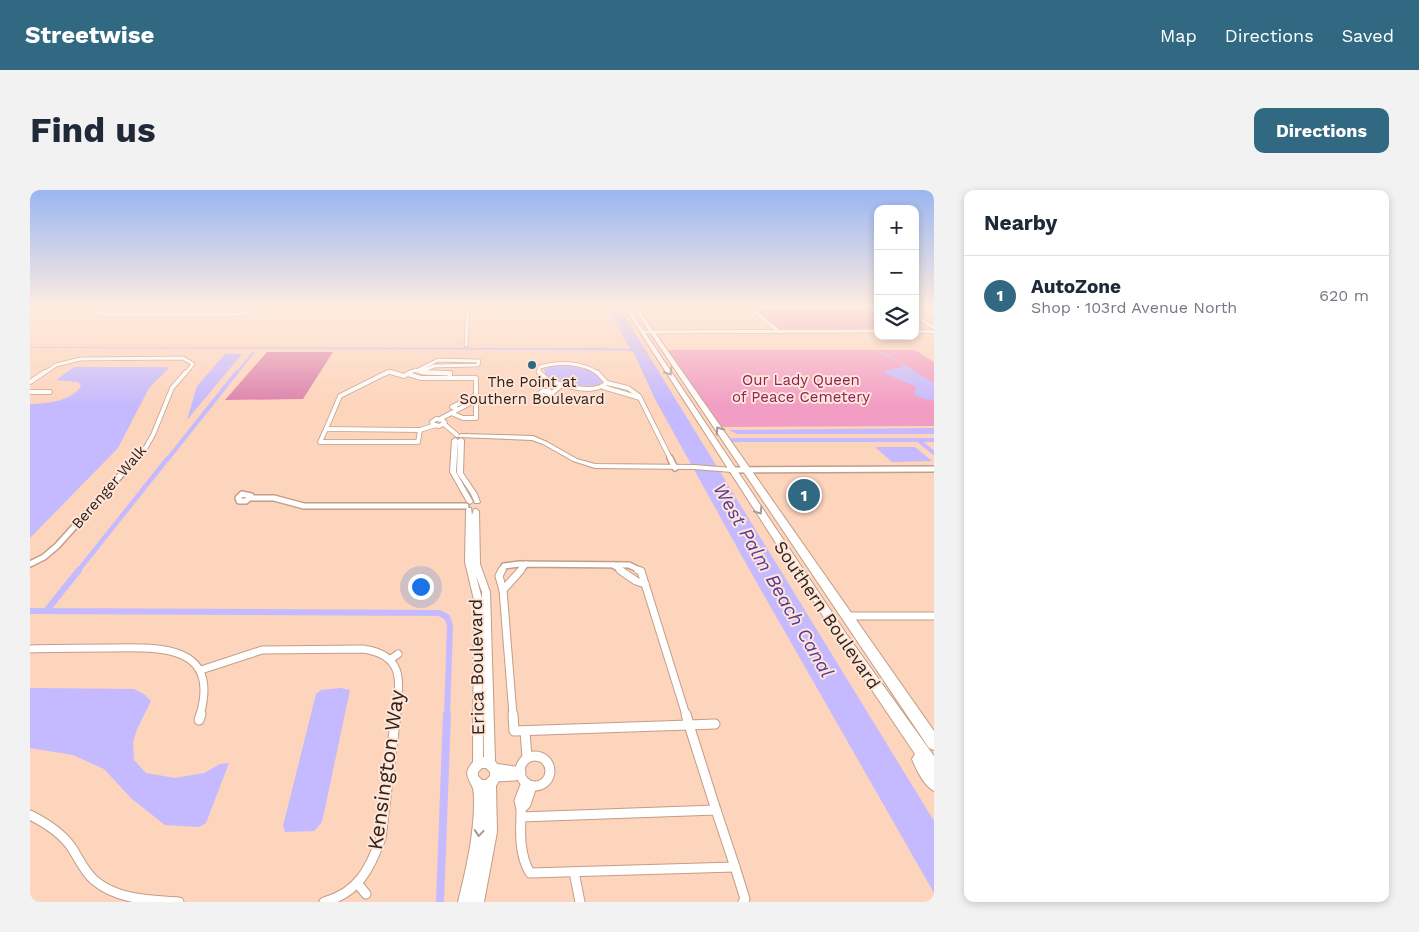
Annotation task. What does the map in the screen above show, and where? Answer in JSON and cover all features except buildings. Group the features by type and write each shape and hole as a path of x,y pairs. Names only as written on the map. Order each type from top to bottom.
{"highway":[{"name":"Southern Boulevard","path":"647,340 882,698 934,769"},
{"name":"Southern Boulevard","path":"658,340 934,743"},
{"path":"789,557 804,570 830,607 847,616"},
{"path":"880,663 934,732"},
{"path":"882,698 934,784"}],"street":[{"path":"466,340 466,345"},
{"name":"Berenger Walk","path":"30,382 56,365 80,359 183,358 192,364 172,388 154,435 146,447 57,546 44,557 30,564"},
{"path":"406,375 418,372 434,366 479,364 479,361 438,360 418,372"},
{"path":"429,364 434,366"},
{"path":"640,398 603,387 584,389 558,385 540,374 538,370 540,367 554,364 581,366 604,376 607,382 633,390 640,398 675,468"},
{"path":"421,429 418,442 320,442 340,396 389,372 421,378 476,378 476,418 463,418 450,414"},
{"path":"418,372 450,373 450,378"},
{"path":"603,387 607,382"},
{"path":"558,385 549,392 558,385"},
{"path":"30,392 50,392"},
{"path":"457,410 452,407 476,395"},
{"path":"325,429 421,429 439,423 448,418 450,414 476,400"},
{"path":"439,423 458,438 527,440 549,446 586,464 732,470 934,469"},
{"path":"360,442 364,429"},
{"path":"407,442 409,430"},
{"name":"Erica Boulevard","path":"458,438 453,472 471,506 476,564 486,592 488,774 491,832 477,902"},
{"path":"251,498 274,498 304,506 471,506"},
{"path":"503,590 526,564"},
{"path":"715,724 689,725 525,731 514,731 503,590 499,576 504,566 526,564 628,565 641,571 689,725 734,867 745,899 743,902"},
{"path":"847,616 934,616"},
{"path":"30,649 166,649 190,659 200,670 205,694 199,720"},
{"path":"200,670 262,650 363,649 377,651 391,659 398,654"},
{"name":"Kensington Way","path":"324,902 340,897 358,884 372,862 381,838 400,684 397,670 391,659"},
{"path":"525,731 527,758"},
{"path":"488,774 514,776 519,772 521,765 527,758 532,757 541,758 549,770 548,780 540,786 529,784 519,772"},
{"name":"Erica Boulevard","path":"465,902 478,843 480,807 488,774"},
{"path":"529,784 519,802 523,865 530,873 734,867"},
{"path":"520,813 716,810"},
{"path":"30,814 47,823 60,834 86,872 104,888 130,896 179,902"},
{"path":"574,872 580,902"},
{"path":"358,884 366,894"}],"green space":[{"name":"Our Lady Queen of Peace Cemetery","path":"668,350 915,350 934,362 934,426 722,427"}],"shaded area":[{"path":"267,352 333,352 303,399 225,400"}],"water":[{"name":"West Palm Beach Canal","path":"625,340 639,340 934,821 934,893 749,569 655,399 633,351 600,350 599,348 630,349"},
{"path":"30,348 588,348 589,350"},
{"path":"883,352 902,363 880,353"},
{"path":"225,354 242,354 187,420 197,386"},
{"path":"903,364 934,383 934,400 924,399 915,395 914,392 917,387 884,373 886,370 902,367"},
{"path":"555,365 587,370 598,376 602,381 600,384 586,386 571,385 557,381 545,374 544,369"},
{"path":"74,367 169,368 149,388 118,448 30,538 30,404 58,401 77,391 81,386 78,382 56,380"},
{"path":"934,428 934,434 737,434 729,430"},
{"path":"875,447 915,447 932,461 892,462"},
{"path":"30,688 134,689 145,695 151,701 137,729 133,742 134,760 146,773 175,778 204,773 220,764 229,763 206,823 199,827 165,825 132,799 104,769 73,755 30,748"},
{"path":"341,688 350,690 322,822 314,831 285,832 283,826 316,694 321,690"}],"waterway":[{"path":"582,349 606,349"},
{"path":"236,374 253,353"},
{"path":"167,460 237,372"},
{"path":"733,440 918,440"},
{"path":"918,440 934,440"},
{"path":"918,440 934,453"},
{"path":"78,571 168,458"},
{"path":"46,611 79,570"},
{"path":"30,611 439,613 447,617 450,625 447,715"},
{"path":"440,902 447,714"}],"place":[{"name":"The Point at Southern Boulevard","path":"532,365"},
{"name":"AutoZone","path":"804,495"}]}
